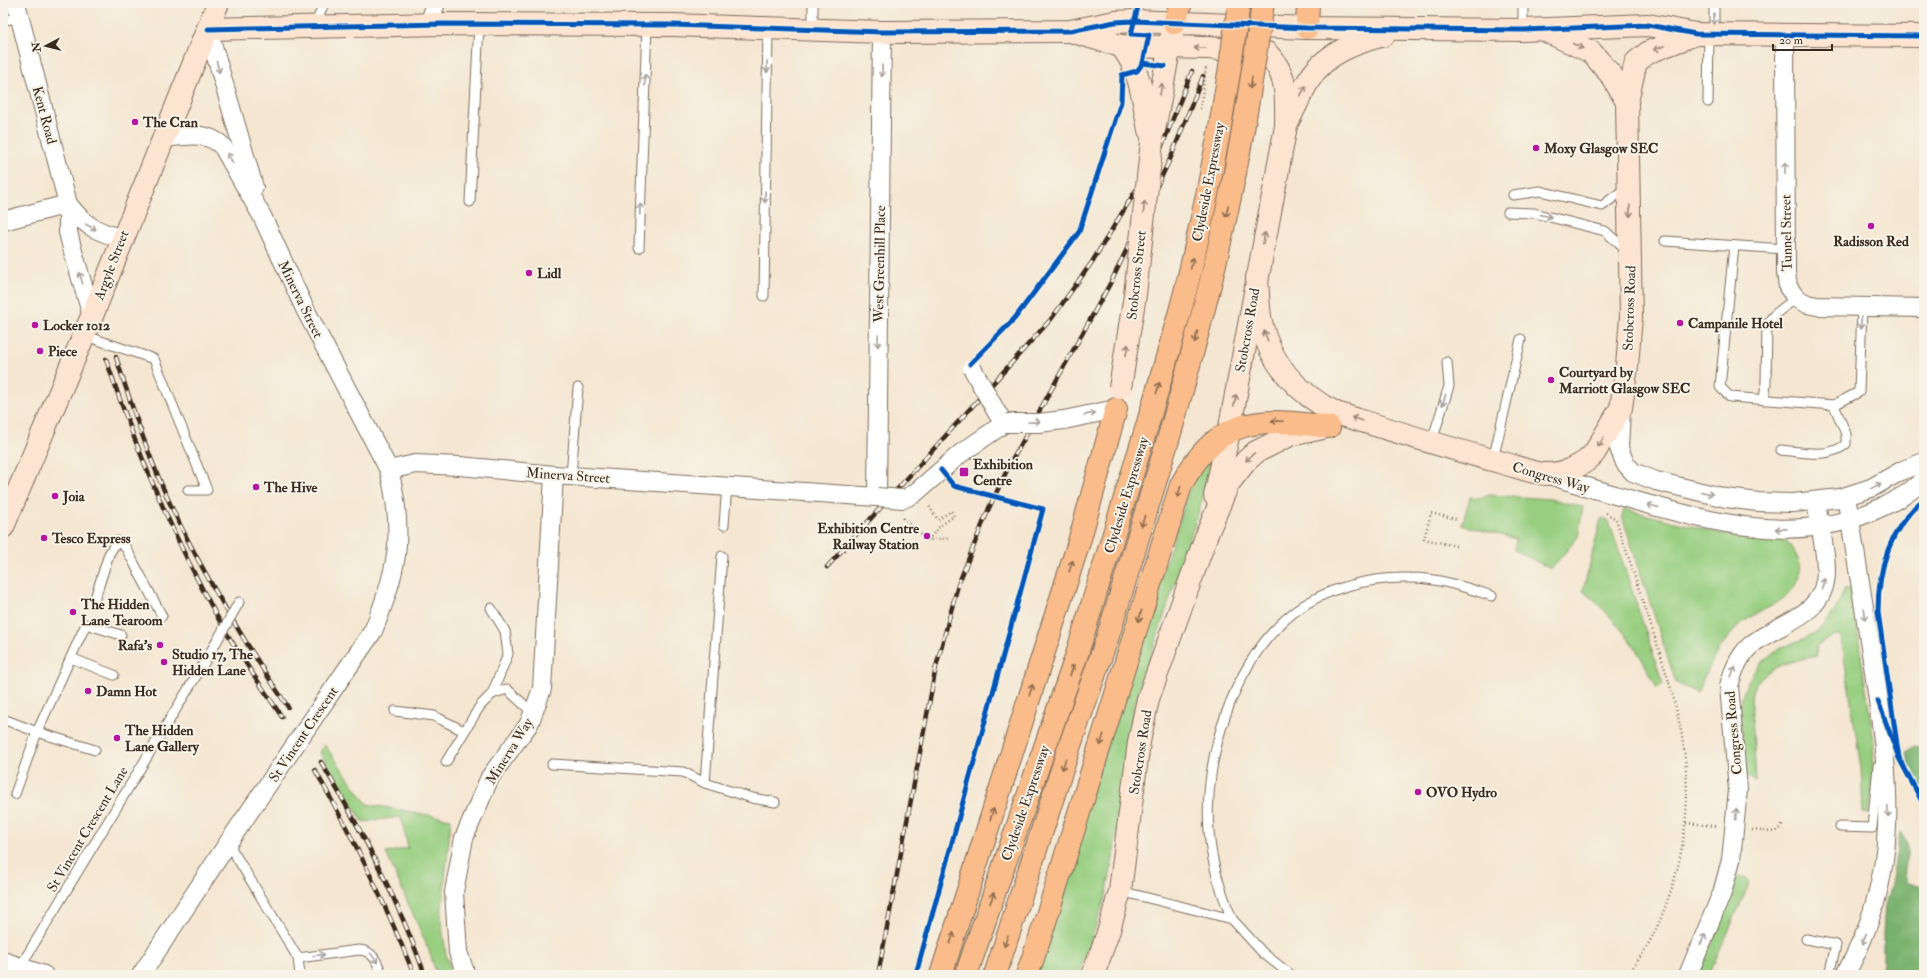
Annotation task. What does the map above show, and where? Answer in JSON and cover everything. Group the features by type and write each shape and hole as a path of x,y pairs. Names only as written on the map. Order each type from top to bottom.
{"main road":[{"path":"1174,23 1181,3"},
{"name":"Clydeside Expressway","path":"966,975 1076,657 1147,426 1188,281 1219,132 1239,3"},
{"name":"Clydeside Expressway","path":"995,975 1067,755 1108,636 1171,430 1191,357 1224,223 1247,111 1263,3"},
{"path":"1307,28 1308,3"},
{"path":"941,975 1079,542 1116,409"},
{"path":"1027,975 1043,930 1181,485 1190,468 1206,448 1228,432 1248,425 1275,421 1329,427"}],"street":[{"name":"Argyle Street","path":"5,514 92,316 218,3"},
{"path":"429,24 436,3"},
{"name":"Kent Road","path":"13,14 68,204 68,232 92,316"},
{"path":"208,29 479,24 647,25 882,32 1070,31 1115,22 1307,28 1533,30 1622,24 1648,24 1706,34 1924,36"},
{"name":"Stobcross Street","path":"1116,409 1135,295 1152,141 1174,23"},
{"name":"Minerva Street","path":"208,29 262,216"},
{"path":"1286,126 1309,79 1328,59 1355,44 1405,29"},
{"name":"Stobcross Road","path":"1533,30 1591,52 1612,76 1627,102"},
{"path":"1070,31 1121,46 1208,48 1267,53 1276,64 1284,80 1286,90 1286,126"},
{"name":"West Greenhill Place","path":"877,488 876,420 882,32"},
{"name":"Stobcross Road","path":"1546,474 1573,468 1591,458 1621,408 1631,317 1627,102 1636,62 1649,52 1706,34"},
{"name":"Tunnel Street","path":"1785,35 1785,249 1787,281 1796,298"},
{"name":"Stobcross Street","path":"1121,46 1131,58 1137,70 1152,141"},
{"name":"Stobcross Road","path":"1207,534 1228,432 1286,126"},
{"name":"Minerva Street","path":"163,138 189,135 206,136 217,141 224,147 262,216 305,309 389,470 416,464 846,494 877,488 902,507"},
{"path":"3,221 68,204"},
{"name":"Kent Road","path":"68,204 80,219 88,226 122,239"},
{"name":"Congress Way","path":"1257,276 1261,322 1267,340 1284,373 1308,396 1336,413 1484,458 1546,474 1602,492 1733,526 1768,529 1820,527 1838,524 1890,503 1919,484 1924,478"},
{"path":"1796,298 1807,304 1817,306 1924,308"},
{"path":"971,366 1001,418"},
{"path":"1621,408 1620,453 1633,472 1656,481 1748,502 1816,501 1846,497 1871,488 1903,470 1924,462"},
{"path":"902,507 914,494 1001,418 1038,423 1064,420 1116,409"},
{"name":"Stobcross Road","path":"1093,975 1109,930 1120,891 1139,742 1148,699 1207,534 1228,484 1246,461 1256,452 1290,435 1329,427 1362,436 1484,458"},
{"name":"St Vincent Crescent","path":"141,975 228,843 373,631 388,595 396,561 399,526 396,497 389,470"},
{"name":"Minerva Way","path":"466,975 458,952 454,892 464,838 490,777 529,724 542,689 563,475"},
{"path":"1846,497 1882,733 1888,818 1884,871 1876,906 1864,940 1846,975"},
{"name":"Congress Road","path":"1688,975 1722,893 1732,853 1738,784 1729,686 1733,671 1748,647 1759,638 1803,615 1814,605 1819,596 1824,584 1826,571 1816,501"},
{"path":"10,967 44,975"}],"lane":[{"path":"314,28 324,3"},
{"path":"813,3 813,30"},
{"path":"1523,3 1533,30"},
{"path":"1708,102 1706,34 1714,3"},
{"path":"470,202 479,24"},
{"path":"639,248 647,25"},
{"path":"764,296 768,28"},
{"path":"1513,196 1540,191 1602,206 1629,186"},
{"path":"1508,212 1534,213 1605,231 1631,254"},
{"path":"1665,241 1785,249"},
{"path":"1734,246 1720,387 1730,397 1834,405 1859,392 1862,307"},
{"path":"1764,400 1768,324 1774,314 1796,298"},
{"path":"83,335 154,359 207,490 188,490"},
{"path":"1484,458 1521,339"},
{"path":"1432,441 1448,386 1447,362"},
{"path":"563,475 578,388"},
{"path":"1781,450 1812,453 1839,450 1846,444 1846,434 1834,405"},
{"path":"724,525 727,485"},
{"path":"95,598 109,554 117,541 126,548 162,616"},
{"path":"705,783 722,556"},
{"path":"1291,975 1263,953 1232,919 1220,889 1212,859 1209,830 1209,799 1213,762 1221,728 1231,700 1260,646 1284,621 1306,604 1333,591 1369,581 1409,578 1445,581 1492,596"},
{"name":"St Vincent Crescent Lane","path":"10,967 210,654 239,602"},
{"path":"446,762 480,706 492,694 508,654 504,631 491,608"},
{"path":"15,794 37,732 88,619 121,635"},
{"path":"71,658 114,675"},
{"path":"492,694 507,689 533,713"},
{"path":"394,711 434,716 464,731"},
{"path":"3,719 37,732 95,750"},
{"path":"1840,827 1872,828 1882,733"},
{"path":"552,764 683,772 705,783 752,798 775,802"},
{"path":"228,843 298,958 300,975"},
{"path":"1120,891 1232,919"},
{"path":"1806,939 1836,945 1829,975"},
{"path":"298,958 365,950 373,955 382,975"}],"path":[{"path":"1602,492 1598,508 1616,519 1670,684 1680,728 1686,770 1686,823 1678,870 1660,922 1639,961 1626,975"},
{"path":"928,540 940,526 954,516 950,511 938,520 929,506 934,501"},
{"path":"902,507 928,540"},
{"path":"1456,519 1431,513 1424,539 1456,546"},
{"path":"928,540 949,538"}],"green space":[{"path":"1213,455 1199,511 1134,706 1127,743 1114,852 1106,896 1079,975 1031,975 1193,479"},
{"path":"1489,495 1551,499 1583,507 1578,537 1551,569 1514,550 1516,539 1462,525 1470,497 1481,498"},
{"path":"1624,509 1723,534 1757,539 1786,540 1799,561 1799,574 1796,584 1791,592 1776,604 1749,618 1734,631 1715,656 1697,693 1676,683 1622,516"},
{"path":"1601,519 1609,521 1663,684 1657,688 1643,660 1626,635 1606,612 1583,591"},
{"path":"1845,588 1851,590 1874,741 1872,789 1869,814 1863,813 1861,768 1841,636 1835,635 1828,638 1816,647 1817,656 1786,663 1768,672 1755,686 1751,696 1756,782 1746,775 1741,729 1740,711 1743,694 1746,685 1756,669 1777,650 1809,636 1822,627 1836,609"},
{"path":"324,744 367,804 451,819 441,918 446,955 453,975 437,975 428,948 386,853 408,848 401,817 363,822 320,753"},
{"path":"1914,746 1924,747 1924,792 1909,766 1907,752"},
{"path":"1900,832 1908,846 1908,857 1905,867 1905,882 1924,888 1924,975 1880,975 1883,963 1885,905 1892,879"},
{"path":"1736,877 1743,877 1750,882 1710,973 1713,975 1699,975 1702,964 1721,922"}],"railway":[{"path":"827,567 1052,318 1092,262 1160,151 1192,71"},
{"path":"878,975 936,667 958,585 989,508 1009,466 1112,280 1171,157 1203,76"},
{"path":"116,357 148,452 172,508 198,560 226,610 288,707"},
{"path":"106,359 143,460 186,557 226,633 282,717"},
{"path":"321,762 351,813 378,866 403,920 425,975"},
{"path":"315,770 343,820 368,871 392,922 414,975"}],"cycle path":[{"path":"1139,3 1131,34 1149,35 1143,63"},
{"path":"208,29 442,24 672,25 882,32 1070,31 1115,22 1133,21 1307,28 1523,30 1648,25 1696,34 1924,36"},
{"path":"970,364 1015,318 1079,232 1121,102 1122,75 1137,71 1143,63 1165,66"},
{"path":"921,975 916,974 1043,509 954,486 941,470"},
{"path":"1899,758 1878,612 1880,580 1888,550 1902,522 1924,499"},
{"path":"1878,701 1899,758 1924,805"}],"place":[{"name":"The Cran","path":"135,122"},
{"name":"Moxy Glasgow SEC","path":"1536,148"},
{"name":"Radisson Red","path":"1871,226"},
{"name":"Lidl","path":"529,273"},
{"name":"Campanile Hotel","path":"1680,323"},
{"name":"Locker 1012","path":"35,325"},
{"name":"Piece","path":"40,351"},
{"name":"Courtyard by Marriott Glasgow SEC","path":"1551,380"},
{"name":"Exhibition Centre","path":"964,472"},
{"name":"The Hive","path":"256,487"},
{"name":"Joia","path":"55,496"},
{"name":"Exhibition Centre Railway Station","path":"927,536"},
{"name":"Tesco Express","path":"44,538"},
{"name":"The Hidden Lane Tearoom","path":"73,612"},
{"name":"Rafa's","path":"160,645"},
{"name":"Studio 17, The Hidden Lane","path":"164,662"},
{"name":"Damn Hot","path":"88,691"},
{"name":"The Hidden Lane Gallery","path":"117,738"},
{"name":"OVO Hydro","path":"1418,792"}]}
